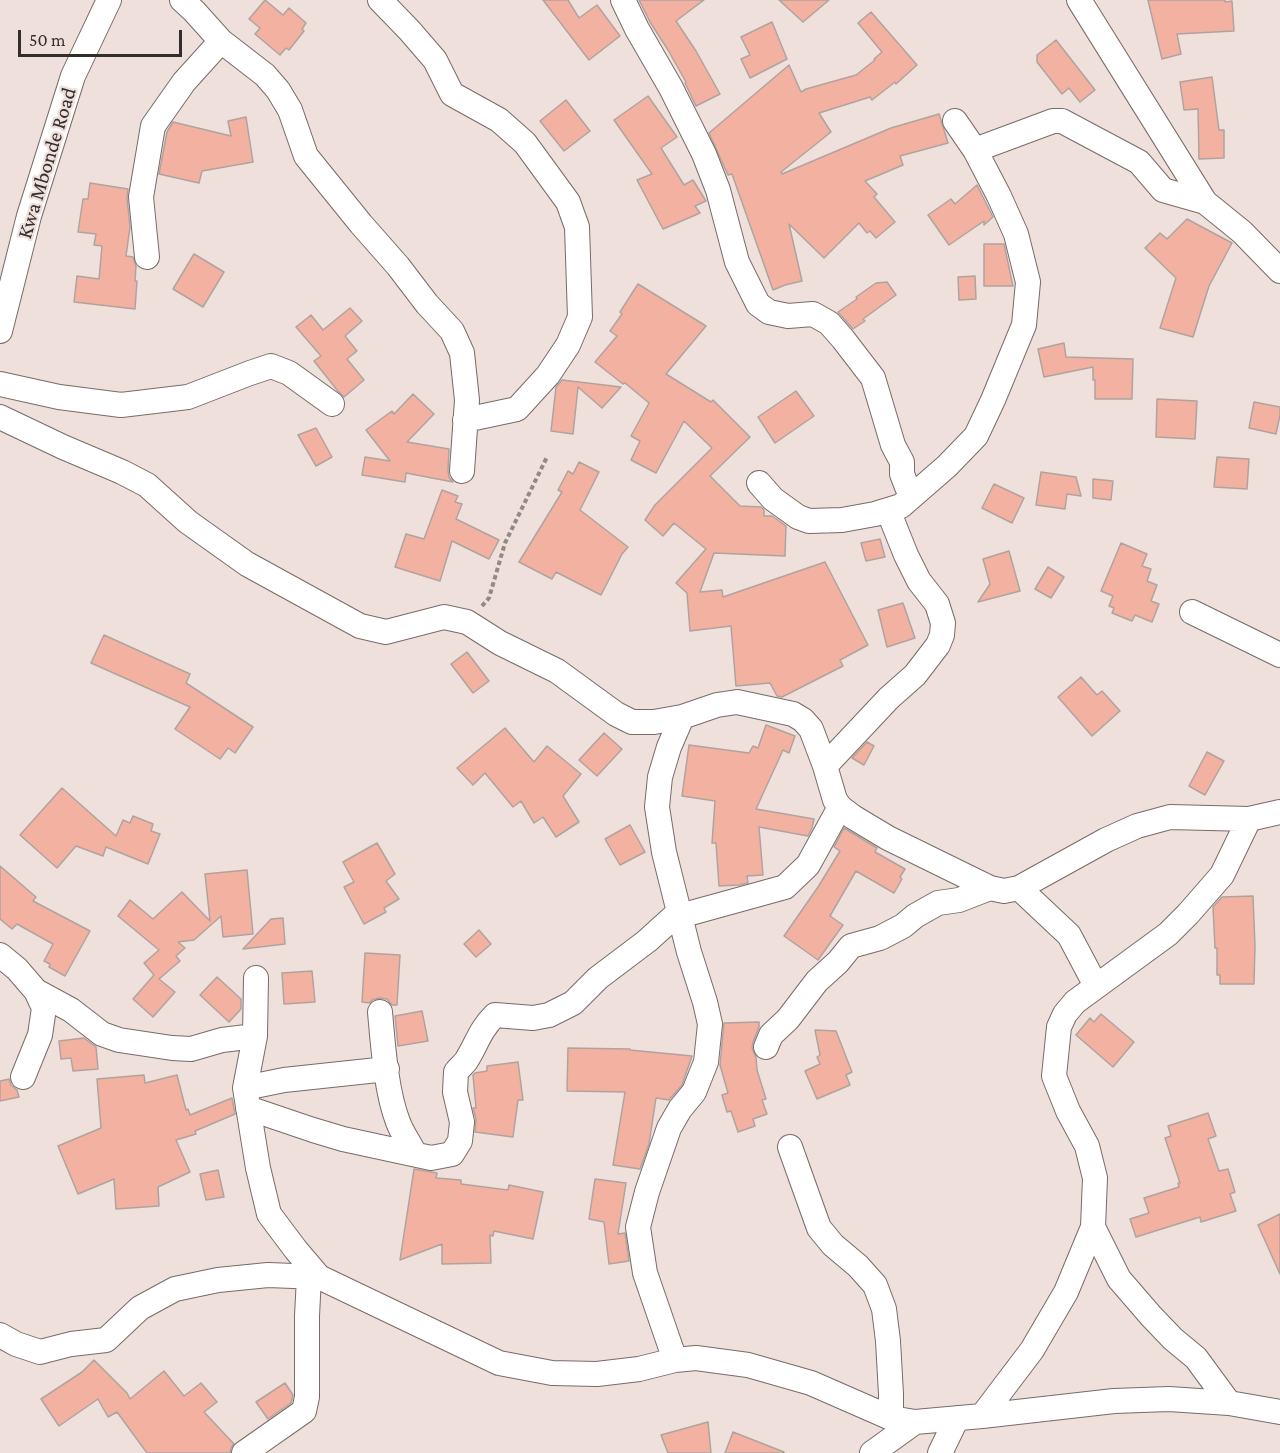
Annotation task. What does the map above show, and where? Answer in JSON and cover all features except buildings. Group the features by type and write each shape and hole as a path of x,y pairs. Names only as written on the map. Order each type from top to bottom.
{"street":[{"name":"Kwa Mbonde Road","path":"0,331 29,216 73,76 109,0"},
{"path":"183,0 221,41 265,75 278,90 290,110 306,156 427,304 452,331 462,353 467,400 462,471"},
{"path":"380,0 435,60 452,94 499,120 525,143 568,202 577,227 580,317 568,345 548,375 517,409 465,420"},
{"path":"623,0 704,154 718,190 737,262 758,304 769,312 788,315 813,314 829,323 843,339 873,378 893,445 902,462 902,474 913,495"},
{"path":"1079,0 1205,202 1242,232 1280,271"},
{"path":"147,257 141,197 153,126 184,82 221,41"},
{"path":"759,483 773,499 798,517 810,521 842,520 875,514 901,506 947,466 976,436 1024,325 1028,282 1016,234 999,196 975,150 955,121"},
{"path":"975,150 1053,121 1062,121 1139,162 1163,190 1205,202"},
{"path":"0,384 60,397 121,405 188,397 271,366 289,372 332,404"},
{"path":"0,417 147,485 188,522 247,564 360,626 386,632 444,617 467,622 500,643 557,671 616,714 632,722 654,722 682,717 717,705 736,702 793,714 811,729 835,800 840,807 888,838 990,888 1004,891 1018,888 1106,840 1137,826 1170,817 1249,819 1280,812"},
{"path":"825,766 889,698 915,675 938,645 942,635 943,623 937,604 919,581 888,510"},
{"path":"1192,612 1280,655"},
{"path":"675,1360 645,1273 638,1227 647,1192 669,1128 680,1109 694,1092 706,1062 710,1024 664,852 657,807 660,777 669,747 682,717"},
{"path":"246,1098 313,1131 431,1158 452,1154 460,1141 462,1122 455,1092 456,1072 465,1062 479,1035 495,1015 533,1018 549,1015 573,1003 598,978 680,914 785,887 808,865 840,807"},
{"path":"982,1416 1032,1350 1055,1311 1066,1292 1093,1227 1095,1178 1088,1146 1068,1111 1054,1076 1059,1027 1065,1014 1075,1002 1168,934 1188,915 1222,875 1249,819"},
{"path":"766,1047 771,1035 788,1019 817,981 838,962 850,946 880,938 938,903 959,900 990,888"},
{"path":"1018,888 1069,935 1096,986"},
{"path":"0,955 17,969 36,991 44,1008 40,1035 23,1077"},
{"path":"244,1453 304,1411 307,1396 307,1316 314,1277 269,1214 258,1168 246,1098 255,1036 256,978"},
{"path":"36,991 71,1010 102,1034 119,1040 191,1049 222,1040 255,1036"},
{"path":"380,1012 390,1092 398,1122 416,1154"},
{"path":"246,1098 284,1080 387,1069"},
{"path":"790,1147 819,1228 833,1245 858,1266 875,1285 884,1310 888,1341 891,1418"},
{"path":"1093,1227 1119,1279 1173,1339 1196,1358 1229,1403"},
{"path":"0,1335 16,1344 40,1352 71,1344 106,1340 140,1308 174,1290 218,1280 268,1275 314,1277 499,1363 552,1373 597,1374 696,1358 748,1365 811,1383 891,1418 915,1422 1114,1401 1169,1399 1229,1403 1280,1413"},
{"path":"940,1453 957,1418"},
{"path":"872,1453 915,1422"}],"path":[{"path":"467,622 489,598 506,543 547,457"}]}
